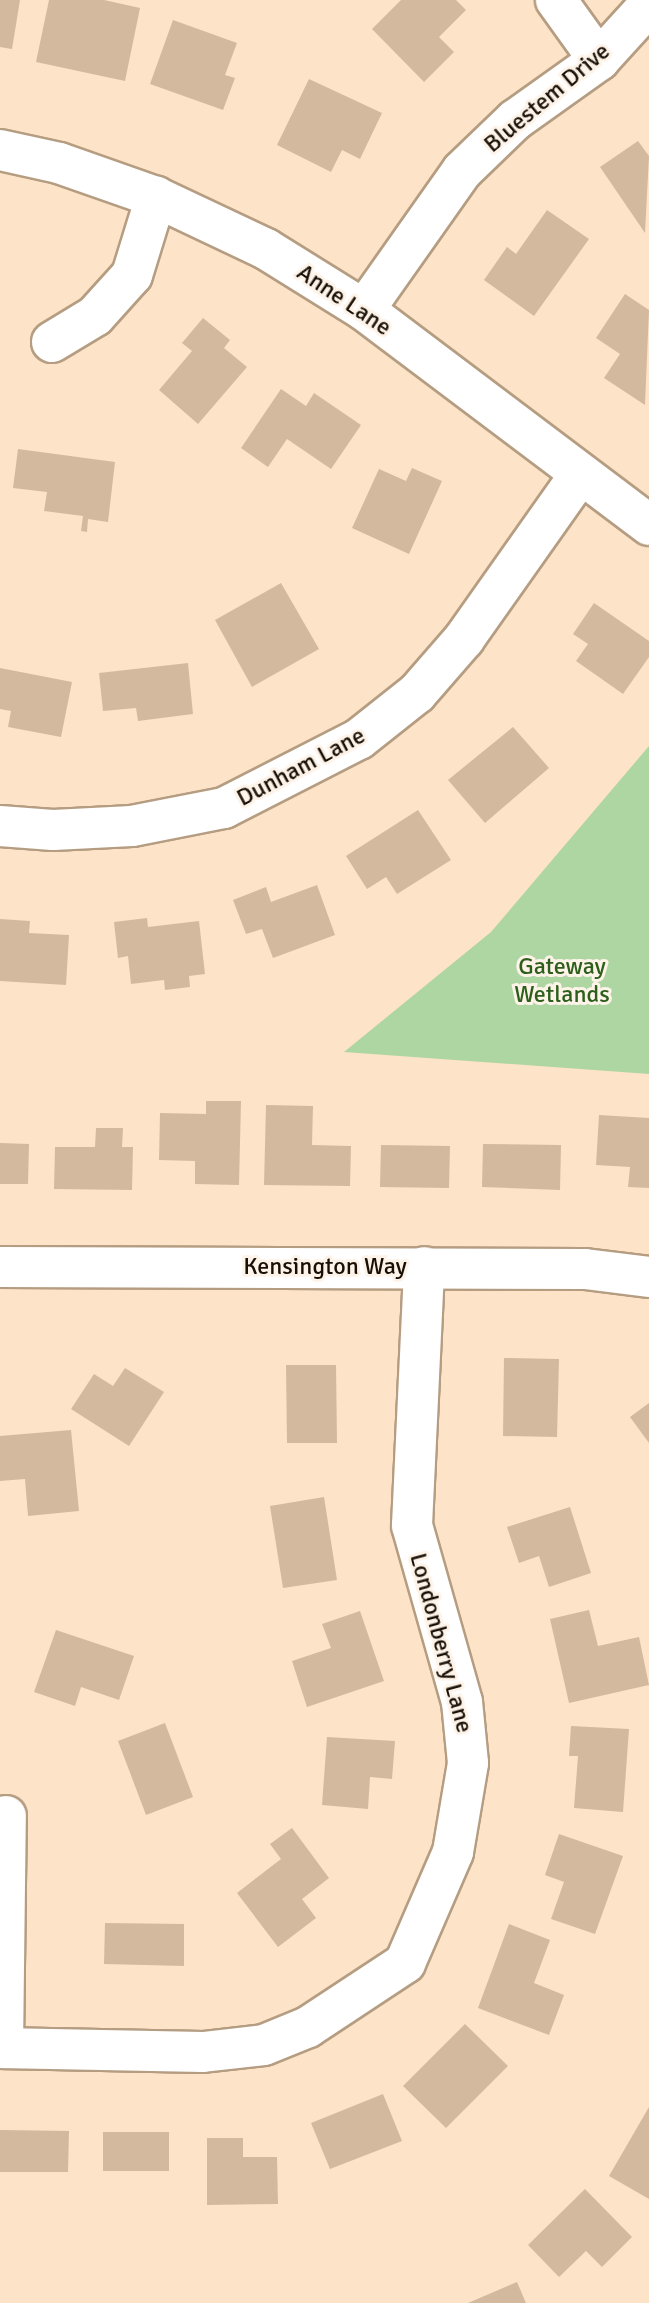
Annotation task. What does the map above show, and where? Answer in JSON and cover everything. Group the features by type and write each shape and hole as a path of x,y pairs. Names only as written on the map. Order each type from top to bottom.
{"street":[{"path":"556,0 599,60"},
{"name":"Bluestem Drive","path":"364,310 462,171 515,120 599,60 649,5"},
{"name":"Anne Lane","path":"0,150 59,163 156,197 266,249 364,310 579,476 649,525"},
{"path":"52,342 95,316 132,275 156,197"},
{"name":"Dunham Lane","path":"0,826 53,830 132,826 224,808 359,739 417,693 464,639 579,476"},
{"name":"Kensington Way","path":"0,1267 585,1269 649,1277"},
{"name":"Londonberry Lane","path":"2,2048 203,2052 264,2045 308,2027 405,1963 453,1852 468,1763 462,1702 412,1525 424,1267"},
{"path":"2,2048 6,1816"}],"green space":[{"name":"Gateway Wetlands","path":"649,746 649,1074 344,1052 491,932"}],"building":[{"path":"0,0 20,0 12,49 0,47"},
{"path":"49,0 104,0 140,8 125,81 36,62"},
{"path":"401,0 456,0 466,10 439,37 454,52 424,82 372,29"},
{"path":"173,20 237,43 225,75 235,78 223,110 150,84"},
{"path":"309,79 382,113 360,159 342,150 331,172 277,145"},
{"path":"638,141 649,156 645,233 600,167"},
{"path":"547,210 589,239 534,316 484,280 507,247 516,254"},
{"path":"625,294 649,310 645,405 604,378 620,354 596,338"},
{"path":"203,318 230,340 224,348 247,367 198,424 159,390 192,351 182,343"},
{"path":"281,389 306,406 314,393 361,425 331,469 287,439 268,467 241,448"},
{"path":"18,449 115,462 108,522 88,519 87,532 81,531 83,516 44,511 47,492 13,488"},
{"path":"412,468 442,481 409,554 352,528 379,469 406,481"},
{"path":"281,583 319,649 252,687 215,620"},
{"path":"594,603 649,641 649,657 623,694 576,661 588,644 573,634"},
{"path":"188,663 193,714 138,721 136,708 103,711 99,673"},
{"path":"0,668 72,682 61,737 8,727 11,711 0,709"},
{"path":"513,727 549,768 485,823 448,780"},
{"path":"418,810 451,860 397,894 386,877 367,889 346,856"},
{"path":"317,885 335,935 273,958 262,929 246,934 233,900 266,887 271,902"},
{"path":"147,918 148,927 199,921 205,974 189,976 190,987 165,990 164,980 131,984 128,956 118,958 114,922"},
{"path":"0,919 30,921 29,933 69,935 66,985 0,981"},
{"path":"206,1101 241,1101 239,1185 195,1184 195,1161 159,1160 160,1113 206,1114"},
{"path":"266,1105 313,1106 312,1145 351,1146 350,1186 264,1185"},
{"path":"599,1115 649,1118 649,1188 628,1187 630,1167 596,1165"},
{"path":"96,1128 123,1128 122,1147 133,1147 132,1190 54,1189 55,1147 95,1147"},
{"path":"0,1143 29,1144 28,1184 0,1184"},
{"path":"483,1144 561,1145 560,1190 482,1187"},
{"path":"381,1145 450,1146 449,1188 380,1187"},
{"path":"504,1358 559,1359 557,1437 503,1436"},
{"path":"286,1365 336,1365 337,1443 287,1443"},
{"path":"125,1368 164,1392 129,1446 71,1409 94,1374 113,1386"},
{"path":"649,1403 649,1443 630,1417"},
{"path":"71,1430 79,1511 28,1516 25,1479 0,1481 0,1436"},
{"path":"324,1497 337,1580 283,1588 270,1506"},
{"path":"570,1507 591,1573 549,1587 539,1556 519,1563 507,1527"},
{"path":"589,1610 598,1646 639,1637 649,1685 569,1703 550,1619"},
{"path":"360,1611 384,1681 307,1707 292,1661 331,1648 322,1624"},
{"path":"56,1630 134,1656 119,1700 81,1687 75,1706 34,1692"},
{"path":"165,1723 193,1797 146,1815 118,1741"},
{"path":"571,1726 629,1729 623,1812 574,1808 578,1756 569,1756"},
{"path":"327,1737 395,1741 392,1779 370,1777 368,1809 322,1805"},
{"path":"292,1828 329,1878 302,1899 316,1918 278,1947 237,1893 281,1859 270,1844"},
{"path":"559,1834 623,1856 595,1934 551,1919 564,1882 545,1875"},
{"path":"105,1923 184,1924 184,1966 104,1964"},
{"path":"509,1924 550,1940 534,1983 564,1995 549,2035 478,2008"},
{"path":"465,2024 508,2066 446,2128 403,2086"},
{"path":"383,2094 402,2141 330,2169 311,2123"},
{"path":"649,2107 649,2199 609,2176"},
{"path":"0,2130 69,2131 68,2172 0,2172"},
{"path":"103,2132 169,2132 169,2171 103,2171"},
{"path":"207,2138 243,2138 243,2157 277,2157 278,2204 207,2205"},
{"path":"585,2189 632,2237 602,2267 586,2251 559,2277 528,2245"},
{"path":"517,2282 526,2303 468,2303"}]}
